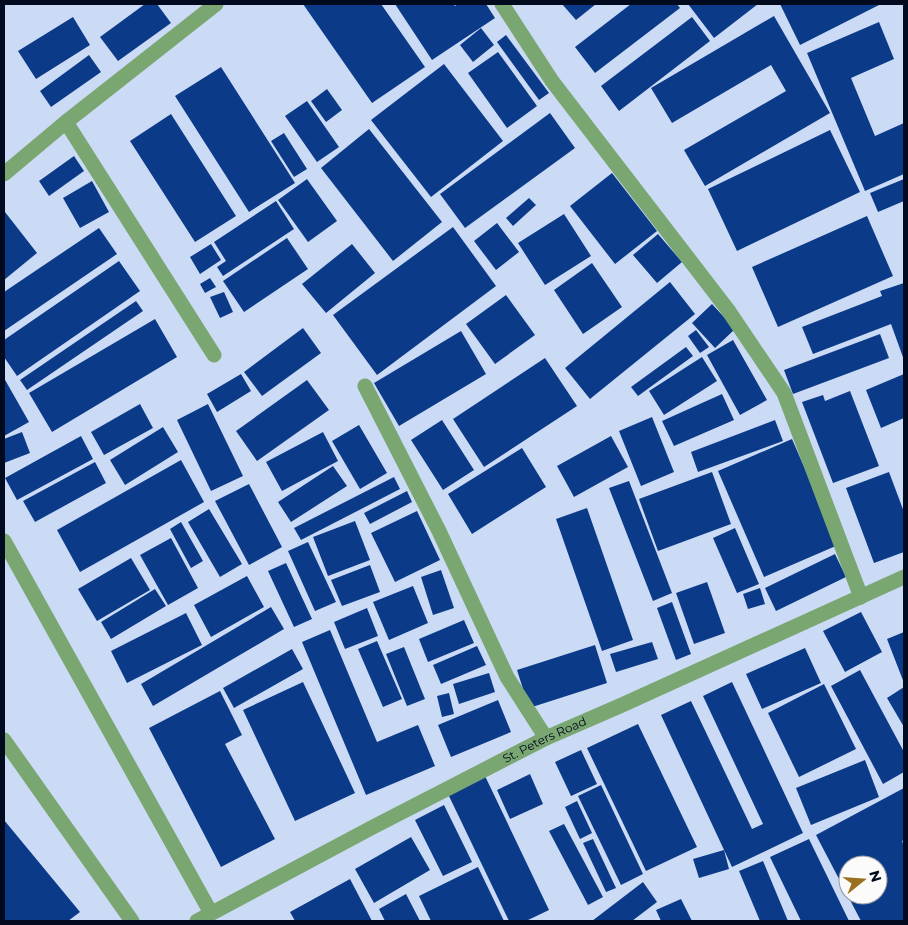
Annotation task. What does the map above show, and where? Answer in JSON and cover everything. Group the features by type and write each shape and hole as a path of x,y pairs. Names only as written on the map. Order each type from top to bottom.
{"street":[{"path":"4,174 66,122 216,4"},
{"path":"502,4 552,81 728,310 784,393 861,597"},
{"path":"66,122 214,355"},
{"path":"365,386 439,531 507,677 546,738"},
{"path":"4,541 211,913"},
{"name":"St. Peters Road","path":"196,921 372,827 546,738 904,578"},
{"path":"4,740 132,921"}],"building":[{"path":"145,4 157,4 171,23 118,61 100,37"},
{"path":"303,4 381,4 425,67 372,103"},
{"path":"395,4 453,4 455,6 457,4 486,4 495,18 432,60"},
{"path":"562,4 596,4 576,20"},
{"path":"631,4 677,4 680,8 595,73 575,47"},
{"path":"688,4 758,4 714,38"},
{"path":"780,4 881,4 800,45"},
{"path":"774,16 830,113 705,186 684,150 786,91 771,65 672,123 651,88"},
{"path":"73,17 90,45 36,79 18,51"},
{"path":"692,17 710,41 619,111 601,86"},
{"path":"879,22 894,59 851,78 875,136 904,123 904,174 865,191 807,53"},
{"path":"481,28 494,45 473,62 460,45"},
{"path":"506,35 549,93 539,100 497,42"},
{"path":"498,52 537,106 507,128 468,73"},
{"path":"89,55 101,72 51,107 40,91"},
{"path":"444,64 503,141 431,197 371,120"},
{"path":"221,67 295,183 249,212 175,96"},
{"path":"327,89 342,110 326,122 311,101"},
{"path":"307,101 339,147 317,162 285,116"},
{"path":"550,113 575,148 465,228 440,194"},
{"path":"171,114 236,216 195,242 130,141"},
{"path":"369,129 442,222 393,261 321,168"},
{"path":"830,130 860,192 737,251 708,189"},
{"path":"284,133 307,169 294,177 271,141"},
{"path":"74,156 84,171 49,196 39,181"},
{"path":"612,173 657,231 615,264 570,206"},
{"path":"307,179 337,221 308,242 278,200"},
{"path":"904,179 904,201 878,212 870,193"},
{"path":"92,181 109,212 80,228 63,198"},
{"path":"529,198 536,205 513,226 506,218"},
{"path":"276,201 294,229 223,276 217,267 226,261 214,242"},
{"path":"4,213 37,253 4,280"},
{"path":"564,214 591,256 545,285 518,243"},
{"path":"867,216 893,276 778,327 752,267"},
{"path":"497,223 519,252 496,270 474,241"},
{"path":"453,227 496,286 377,375 333,315"},
{"path":"99,228 117,254 4,331 4,292"},
{"path":"658,234 682,262 657,283 633,255"},
{"path":"287,238 308,269 244,312 223,281"},
{"path":"211,244 221,260 200,274 190,257"},
{"path":"352,244 375,273 326,313 302,284"},
{"path":"119,261 140,291 17,376 4,357 4,340"},
{"path":"592,263 622,307 583,334 554,290"},
{"path":"210,278 216,287 205,293 200,284"},
{"path":"670,282 695,314 590,399 565,368"},
{"path":"904,283 904,360 891,324 813,354 802,327 882,296 880,291"},
{"path":"224,292 233,312 220,318 210,297"},
{"path":"506,295 535,335 495,364 466,324"},
{"path":"136,301 143,311 27,390 20,380"},
{"path":"712,304 735,329 715,348 692,323"},
{"path":"155,319 177,357 52,432 29,393"},
{"path":"303,328 321,353 262,396 244,372"},
{"path":"696,330 709,347 700,353 688,336"},
{"path":"461,331 486,374 399,426 374,383"},
{"path":"880,334 889,358 793,394 784,370"},
{"path":"733,340 767,400 740,415 707,355"},
{"path":"686,347 693,356 638,396 631,387"},
{"path":"702,357 717,381 664,415 649,391"},
{"path":"545,358 577,406 484,467 453,419"},
{"path":"241,374 251,391 217,412 207,394"},
{"path":"904,374 904,418 881,428 866,390"},
{"path":"4,378 29,422 4,436"},
{"path":"307,380 329,410 257,461 236,431"},
{"path":"850,391 879,466 833,483 802,402 823,395 825,401"},
{"path":"722,394 734,420 674,446 662,421"},
{"path":"140,404 153,428 104,455 91,432"},
{"path":"208,404 243,476 211,491 177,420"},
{"path":"652,417 674,472 641,486 619,431"},
{"path":"442,420 474,470 443,490 411,440"},
{"path":"775,420 783,441 698,472 691,452"},
{"path":"359,425 387,473 360,489 332,441"},
{"path":"163,427 178,452 125,485 110,460"},
{"path":"22,432 30,453 4,463 4,439"},
{"path":"323,432 338,461 282,491 266,462"},
{"path":"81,436 93,459 17,500 5,478"},
{"path":"611,436 628,467 574,497 557,466"},
{"path":"792,439 838,545 764,577 718,471"},
{"path":"522,448 546,487 472,534 448,494"},
{"path":"181,460 204,502 80,572 57,530"},
{"path":"95,462 106,483 35,522 23,501"},
{"path":"333,466 347,486 291,522 278,502"},
{"path":"712,472 731,524 658,551 639,499"},
{"path":"889,472 904,512 904,552 874,563 846,488"},
{"path":"394,477 400,489 301,540 294,528"},
{"path":"629,481 672,593 653,601 609,488"},
{"path":"249,484 282,547 249,565 215,501"},
{"path":"407,491 412,502 370,524 364,513"},
{"path":"587,508 633,640 602,651 556,519"},
{"path":"209,509 242,564 220,577 188,522"},
{"path":"417,511 440,560 395,582 371,533"},
{"path":"355,521 370,560 328,576 313,537"},
{"path":"181,522 203,561 191,568 170,529"},
{"path":"735,528 759,584 737,593 713,538"},
{"path":"171,538 198,588 168,605 140,555"},
{"path":"308,542 336,602 315,611 288,551"},
{"path":"835,554 846,577 776,611 765,588"},
{"path":"131,558 150,590 97,621 78,589"},
{"path":"286,563 312,619 294,627 268,571"},
{"path":"370,565 380,592 342,606 331,580"},
{"path":"441,570 454,608 433,615 421,577"},
{"path":"247,576 264,607 211,637 194,605"},
{"path":"707,582 725,633 694,644 676,593"},
{"path":"413,586 428,623 389,640 373,602"},
{"path":"760,588 765,604 748,609 743,594"},
{"path":"155,589 166,606 111,639 101,622"},
{"path":"672,602 691,654 676,660 657,608"},
{"path":"271,607 284,629 153,706 141,684"},
{"path":"367,608 378,636 345,649 334,622"},
{"path":"861,612 882,652 845,672 823,631"},
{"path":"186,613 202,645 127,683 111,651"},
{"path":"464,620 474,643 428,662 419,639"},
{"path":"330,630 377,742 418,725 435,766 366,795 302,642"},
{"path":"904,632 904,683 887,639"},
{"path":"377,641 402,699 383,707 358,649"},
{"path":"652,642 658,659 616,672 610,654"},
{"path":"595,645 607,683 529,708 517,670"},
{"path":"477,646 486,665 441,684 433,665"},
{"path":"404,647 425,699 407,706 386,654"},
{"path":"805,648 821,683 762,709 746,674"},
{"path":"292,649 303,669 234,708 223,688"},
{"path":"860,670 904,752 904,772 883,784 831,686"},
{"path":"489,673 495,692 459,704 453,684"},
{"path":"303,682 355,793 295,821 243,710"},
{"path":"732,682 803,833 732,867 661,715 691,701 752,829 763,824 703,696"},
{"path":"824,684 856,749 799,777 768,713"},
{"path":"904,687 904,727 887,698"},
{"path":"220,691 242,735 225,744 275,839 221,867 149,728"},
{"path":"449,693 454,714 442,717 437,696"},
{"path":"498,700 511,732 451,757 438,725"},
{"path":"638,724 697,847 646,871 587,748"},
{"path":"581,750 597,784 571,796 555,762"},
{"path":"865,760 879,797 811,825 796,788"},
{"path":"530,774 543,804 510,819 497,790"},
{"path":"485,776 549,910 526,921 509,921 448,794"},
{"path":"601,785 643,874 621,885 578,796"},
{"path":"904,788 904,840 902,841 904,845 904,921 861,921 853,905 888,905 888,855 838,855 838,877 816,835"},
{"path":"577,801 592,833 580,839 565,807"},
{"path":"444,805 472,862 443,876 415,820"},
{"path":"4,820 80,912 68,921 4,921"},
{"path":"564,824 603,897 588,905 549,831"},
{"path":"411,837 430,870 374,903 355,869"},
{"path":"593,839 616,888 606,892 583,843"},
{"path":"809,839 838,898 838,905 841,905 849,921 801,921 770,857"},
{"path":"724,850 729,869 699,878 693,859"},
{"path":"763,861 788,921 760,921 739,871"},
{"path":"478,867 504,921 431,921 419,896"},
{"path":"350,879 372,921 295,921 290,912"},
{"path":"643,882 657,902 632,921 592,921"},
{"path":"406,894 420,921 385,921 379,909"},
{"path":"681,899 692,921 661,921 656,910"}]}
